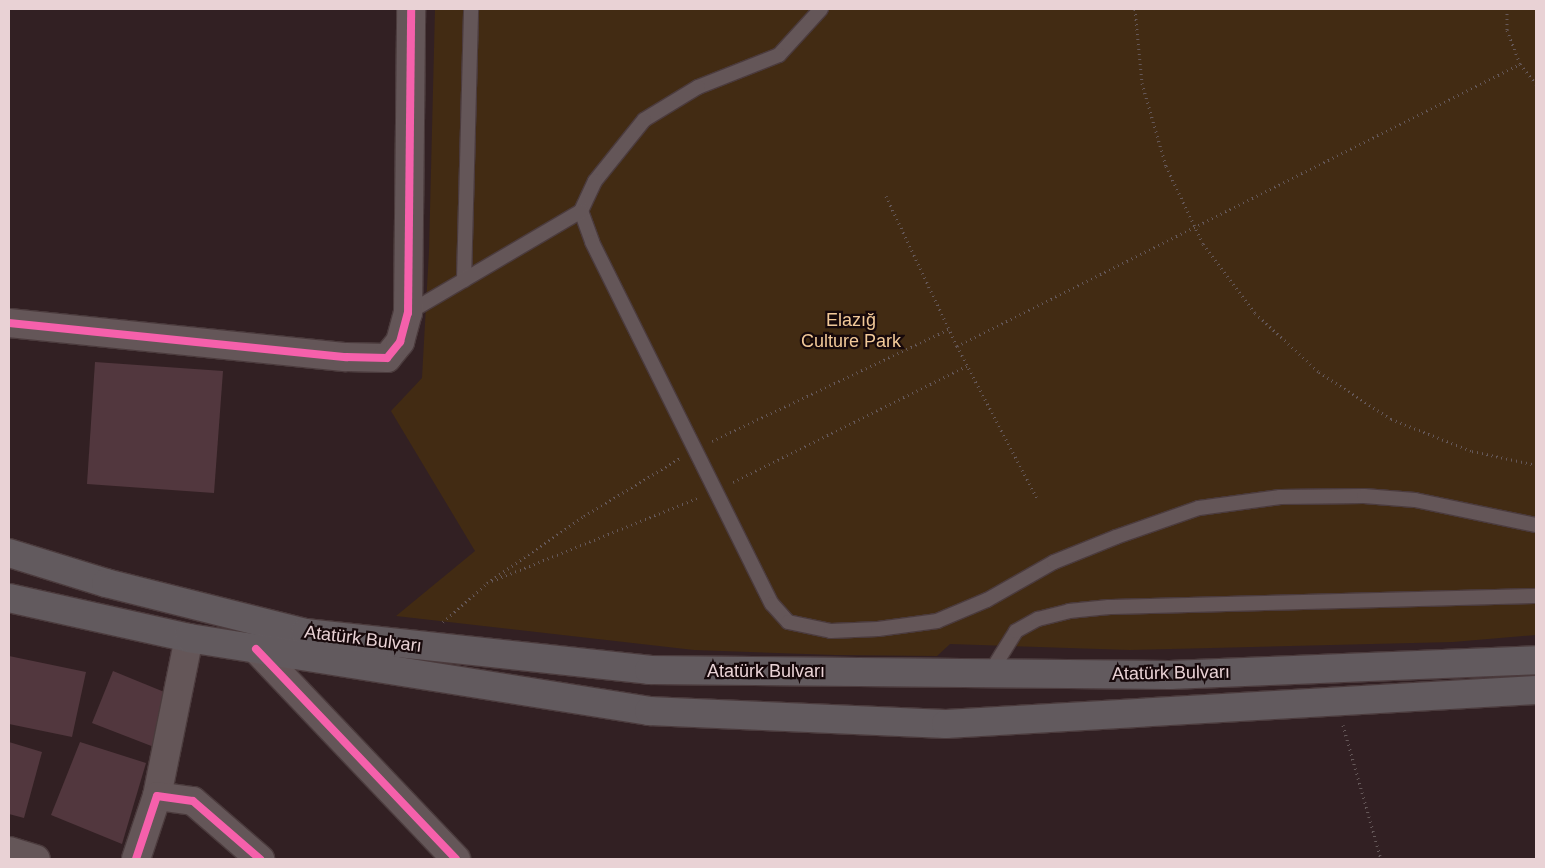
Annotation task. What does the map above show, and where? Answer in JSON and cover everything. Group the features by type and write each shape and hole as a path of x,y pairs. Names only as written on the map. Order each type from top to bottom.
{"main road":[{"name":"Atatürk Bulvarı","path":"9,553 106,583 305,633 649,670 1170,675 1536,660"},
{"name":"Atatürk Bulvarı","path":"9,598 189,638 649,711 946,724 1336,700 1536,690"}],"street":[{"path":"9,324 346,357 387,358 400,342 408,313 411,9"},
{"path":"136,859 157,796 189,638"},
{"path":"256,649 456,859"},
{"path":"157,796 193,801 260,859"},
{"path":"9,851 36,859"}],"lane":[{"path":"464,280 471,9"},
{"path":"408,313 581,212 594,181 644,120 698,87 779,55 821,9"},
{"path":"581,212 592,242 772,604 788,622 831,631 878,630 937,621 987,600 1054,562 1116,537 1199,508 1280,497 1364,496 1415,500 1536,525"},
{"path":"990,673 1016,631 1038,619 1069,611 1109,607 1536,596"}],"path":[{"path":"1135,9 1142,83 1166,166 1204,244 1255,313 1318,372 1391,419 1472,451 1536,465"},
{"path":"1506,9 1507,30 1520,64 1536,84"},
{"path":"957,346 1197,229 1520,64"},
{"path":"886,196 957,346 1038,500"},
{"path":"418,645 487,583"},
{"path":"1336,700 1381,859"}],"green space":[{"name":"Elazığ Culture Park","path":"435,9 1536,9 1536,635 1453,642 1130,650 950,644 937,656 835,655 694,650 396,616 475,551 391,411 422,378 429,251"}],"building":[{"path":"95,362 223,371 214,493 87,484"},
{"path":"9,656 86,672 72,737 9,724"},
{"path":"113,671 174,696 154,747 92,723"},
{"path":"9,742 42,752 24,818 9,814"},
{"path":"80,742 146,763 122,844 51,815"}],"cycle path":[{"path":"9,323 346,357 387,358 400,342 408,313 411,9"},
{"path":"256,649 456,859"},
{"path":"136,859 157,796 193,801 260,859"}]}
